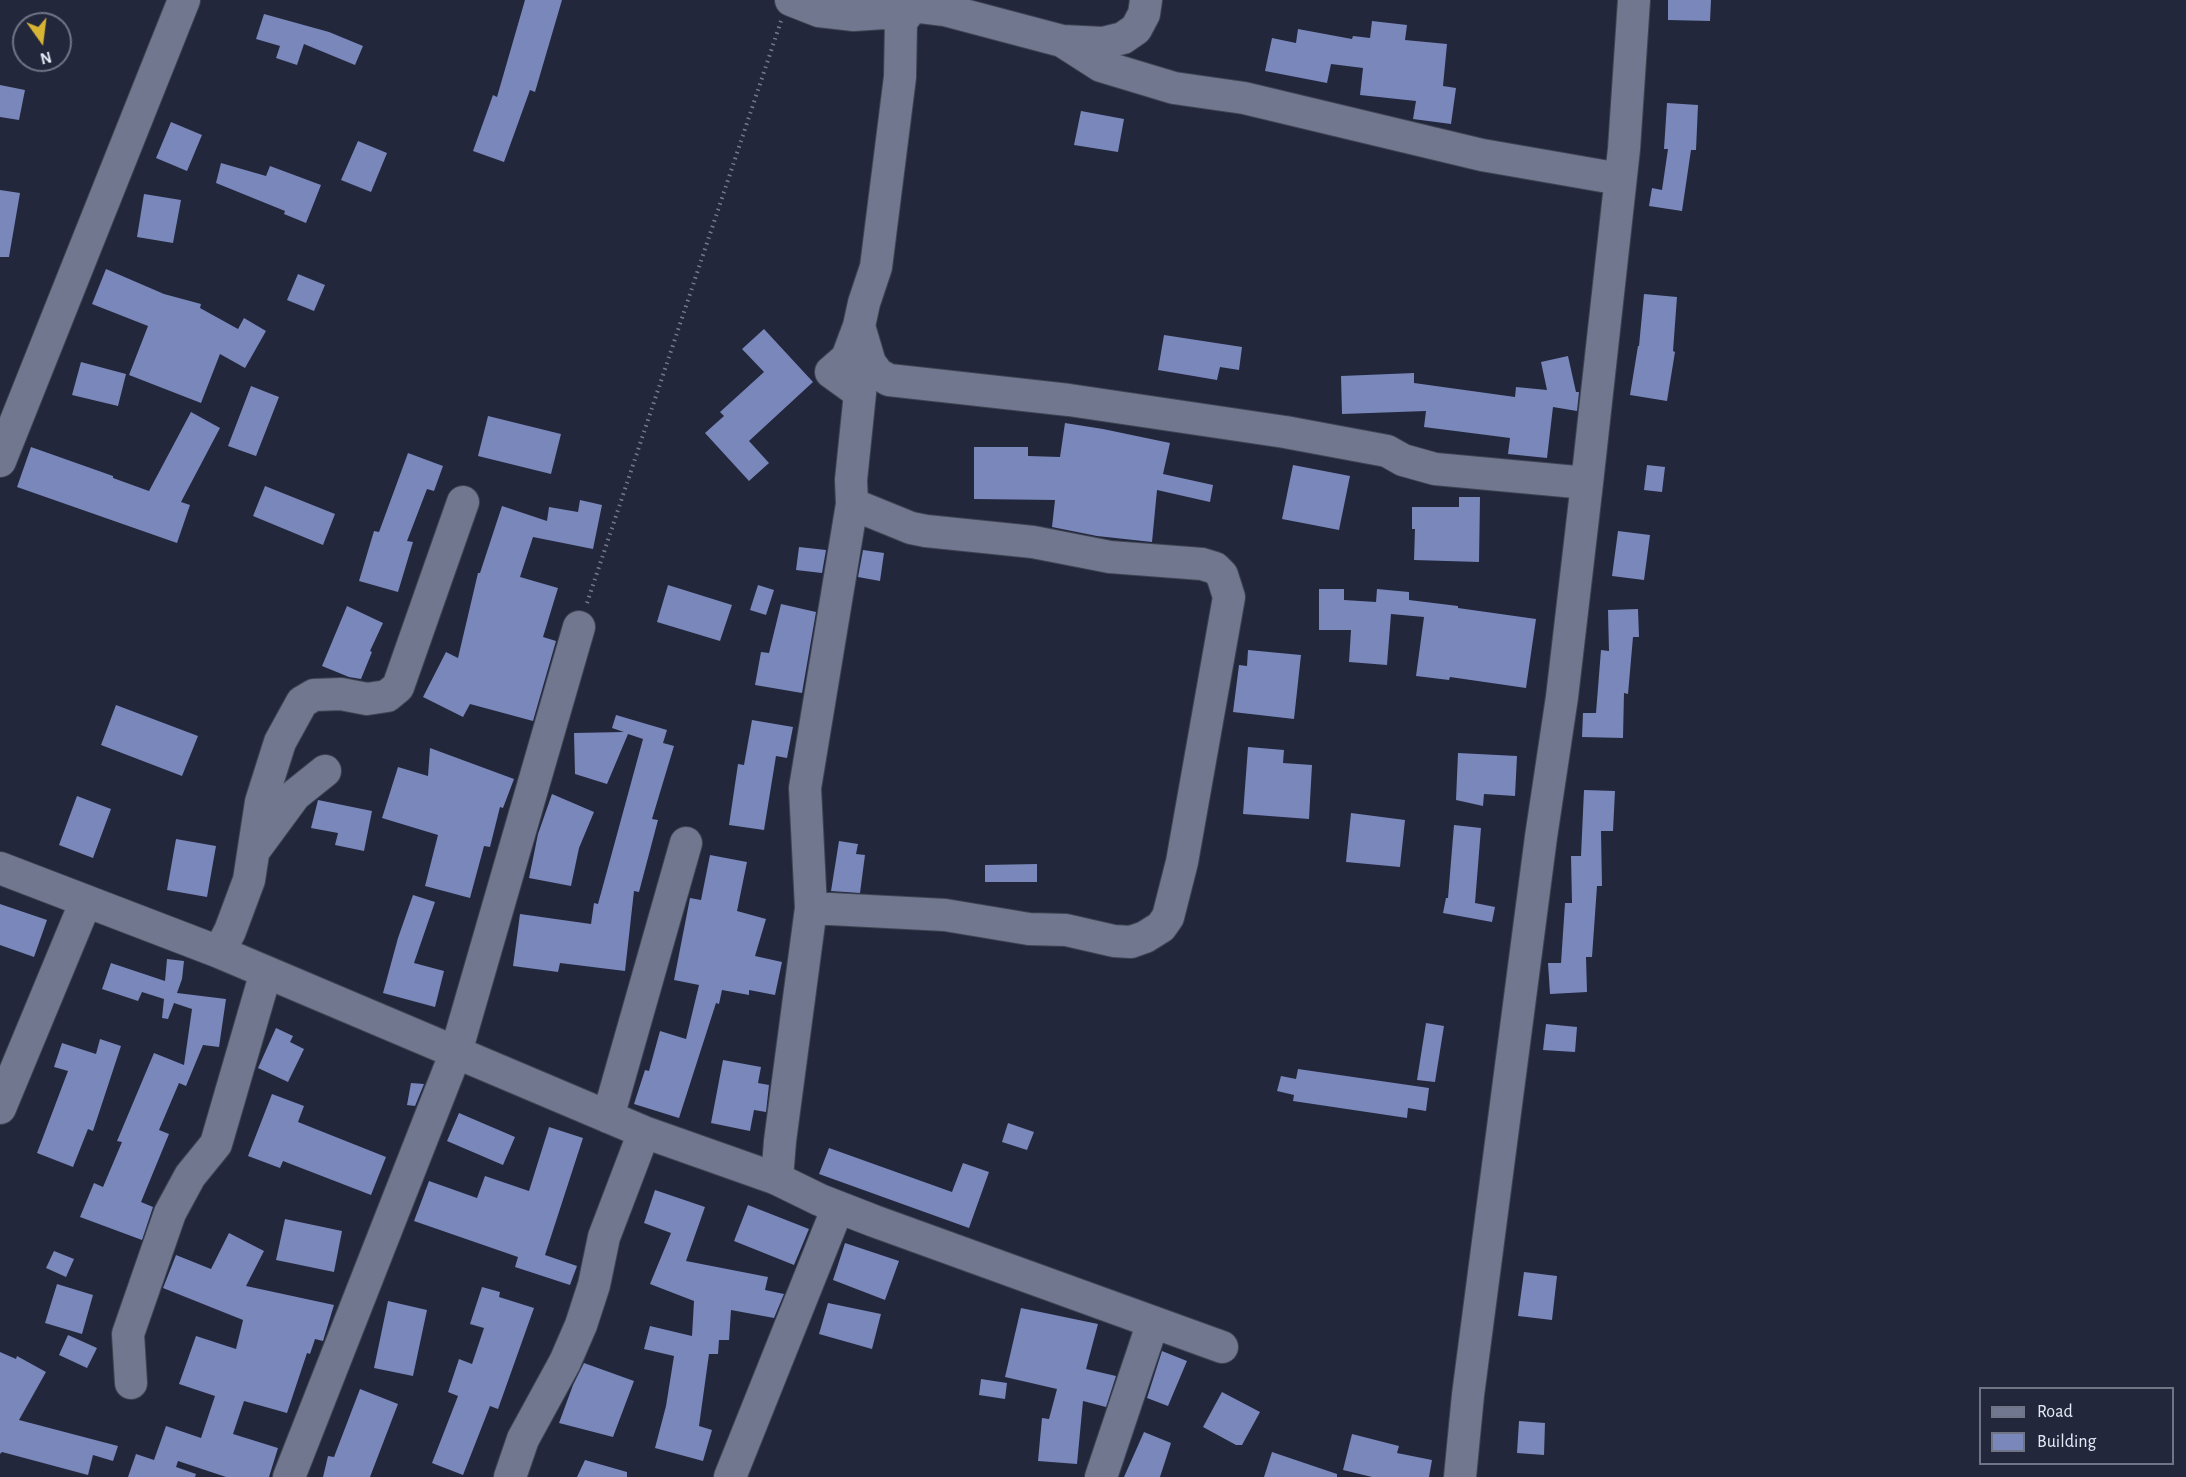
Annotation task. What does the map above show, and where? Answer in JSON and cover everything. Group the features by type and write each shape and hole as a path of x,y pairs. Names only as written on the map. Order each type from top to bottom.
{"street":[{"path":"0,461 184,0"},
{"path":"788,6 854,15 884,13 914,3 1062,41 1102,43 1123,38 1136,28 1144,14 1146,0"},
{"path":"1460,1477 1468,1395 1539,848 1562,698 1587,483 1620,179 1625,1"},
{"path":"860,393 831,372 847,358 876,267 900,77 901,22 914,3"},
{"path":"1062,41 1101,66 1174,88 1244,98 1482,154 1620,179"},
{"path":"859,326 870,363 878,374 889,380 1070,400 1286,432 1388,451 1403,460 1435,469 1587,483"},
{"path":"860,393 889,380"},
{"path":"777,1179 780,1140 811,908 805,788 852,504 851,480 860,393"},
{"path":"219,952 230,931 249,880 261,802 280,742 302,702 314,695 341,694 367,699 387,696 398,687 463,502"},
{"path":"811,908 945,915 1029,929 1066,930 1114,941 1131,942 1161,927 1168,917 1182,862 1230,597 1222,575 1215,568 1208,566 1110,557 1033,542 926,531 911,528 852,504"},
{"path":"290,1477 456,1052 579,627"},
{"path":"253,852 295,795 325,771"},
{"path":"608,1117 686,843"},
{"path":"0,868 219,952 644,1132 777,1179 838,1208 1222,1347"},
{"path":"0,1108 86,901"},
{"path":"130,1383 128,1334 170,1213 190,1176 216,1144 266,972"},
{"path":"510,1477 523,1439 574,1343 589,1303 604,1237 644,1132"},
{"path":"730,1477 838,1208"},
{"path":"1101,1477 1153,1322"}],"path":[{"path":"579,627 788,6"}],"building":[{"path":"525,0 562,0 535,92 530,90 504,162 473,151 493,95 497,97"},
{"path":"1668,0 1711,0 1710,21 1668,20"},
{"path":"264,14 329,32 363,46 355,65 304,44 297,65 276,58 280,46 256,39"},
{"path":"1372,21 1407,25 1405,40 1447,44 1443,86 1456,88 1451,124 1413,119 1416,101 1360,95 1363,68 1331,64 1327,83 1265,71 1272,38 1296,43 1298,29 1352,39 1353,36 1370,38"},
{"path":"0,85 25,90 19,120 0,117"},
{"path":"1667,103 1698,105 1696,150 1691,150 1682,211 1649,206 1652,188 1662,190 1668,149 1664,149"},
{"path":"1081,111 1124,119 1118,152 1074,145"},
{"path":"171,122 202,135 187,171 156,158"},
{"path":"358,141 387,153 371,192 341,180"},
{"path":"221,163 266,176 270,166 321,185 306,223 284,214 285,211 216,183"},
{"path":"0,190 20,193 9,257 0,257"},
{"path":"144,194 181,200 173,243 137,237"},
{"path":"106,269 164,294 201,304 200,308 238,329 244,318 266,331 245,368 220,354 201,403 129,375 148,326 92,304"},
{"path":"298,274 325,285 314,311 287,300"},
{"path":"1644,294 1677,297 1673,351 1675,352 1667,401 1630,395 1639,346"},
{"path":"764,329 813,382 749,441 769,463 749,481 705,433 724,416 720,412 764,372 742,349"},
{"path":"1164,335 1242,347 1239,370 1220,367 1217,380 1158,370"},
{"path":"1568,356 1576,392 1579,392 1577,411 1553,407 1547,458 1508,454 1510,438 1424,427 1426,411 1342,414 1341,376 1414,373 1414,383 1515,397 1516,387 1547,390 1541,362"},
{"path":"81,362 126,374 118,406 72,395"},
{"path":"251,386 279,397 256,456 228,446"},
{"path":"191,412 220,428 181,502 190,505 177,543 17,487 31,447 149,491"},
{"path":"488,416 561,434 551,474 478,456"},
{"path":"1065,423 1170,443 1163,474 1213,485 1210,502 1157,490 1152,542 1097,536 1052,527 1055,500 974,499 974,447 1028,447 1028,456 1060,457"},
{"path":"408,453 443,466 434,491 427,489 407,541 413,542 398,592 359,581 374,531 379,532"},
{"path":"1293,465 1350,476 1339,530 1282,519"},
{"path":"1647,465 1665,467 1662,492 1644,490"},
{"path":"265,486 335,514 323,545 253,516"},
{"path":"1459,497 1480,497 1479,562 1414,560 1415,529 1412,529 1412,507 1459,507"},
{"path":"580,500 602,505 593,549 533,537 520,577 558,588 543,637 556,641 533,721 470,704 463,717 423,697 446,652 458,658 478,573 480,573 502,506 547,521 549,507 578,512"},
{"path":"1618,531 1650,535 1644,580 1612,576"},
{"path":"799,547 826,550 822,573 796,570"},
{"path":"863,550 884,553 880,581 858,577"},
{"path":"668,585 732,605 720,641 657,622"},
{"path":"758,585 774,590 766,615 750,610"},
{"path":"1319,589 1344,589 1344,600 1376,602 1377,589 1409,592 1409,600 1536,619 1526,688 1450,677 1449,680 1416,676 1424,617 1391,614 1387,665 1349,662 1351,630 1319,630"},
{"path":"781,604 816,612 802,693 755,685 761,652 769,653"},
{"path":"347,606 383,623 370,651 372,652 361,679 349,677 322,666"},
{"path":"1638,609 1639,637 1633,637 1628,694 1624,693 1623,738 1582,737 1583,713 1596,713 1601,650 1609,651 1608,610"},
{"path":"1248,650 1301,655 1294,719 1233,712 1239,665 1247,666"},
{"path":"116,705 198,736 182,776 101,745"},
{"path":"616,715 667,730 663,743 674,746 652,819 658,820 639,892 634,891 625,971 560,963 558,972 513,966 520,914 591,924 594,903 598,904 643,739 628,734 607,784 575,774 574,733 624,732 612,728"},
{"path":"752,720 793,727 787,758 776,756 764,830 729,825 738,764 744,765"},
{"path":"1248,747 1284,750 1283,763 1312,765 1309,819 1243,814"},
{"path":"430,748 514,779 503,808 500,807 490,847 484,846 470,898 425,886 438,835 382,818 398,767 428,776"},
{"path":"1458,753 1517,756 1515,796 1484,794 1483,806 1456,800"},
{"path":"1584,790 1615,791 1613,831 1601,831 1602,886 1597,886 1592,957 1586,957 1587,992 1550,994 1548,963 1561,963 1565,903 1572,903 1571,856 1581,856"},
{"path":"552,794 594,812 579,848 571,886 529,878 538,834"},
{"path":"77,796 111,809 93,858 59,845"},
{"path":"318,800 372,811 364,851 335,845 338,833 311,828"},
{"path":"1351,813 1405,820 1400,867 1346,862"},
{"path":"1454,825 1481,828 1475,903 1495,907 1492,922 1443,913 1446,898 1448,898"},
{"path":"176,839 216,846 207,897 167,890"},
{"path":"839,841 858,844 856,854 865,855 860,893 831,891"},
{"path":"710,855 747,862 737,911 766,919 755,956 782,962 775,995 749,990 749,995 722,990 679,1118 634,1104 645,1070 649,1071 660,1031 686,1039 699,985 674,980 690,898 701,900"},
{"path":"1037,864 1037,882 985,882 985,865"},
{"path":"413,895 435,902 414,963 444,971 435,1007 383,993"},
{"path":"0,904 47,920 34,957 0,945"},
{"path":"167,959 184,961 182,979 177,993 226,999 219,1047 203,1045 186,1086 179,1083 159,1130 169,1134 141,1202 153,1207 142,1240 80,1217 94,1183 103,1187 122,1142 117,1141 154,1053 184,1065 192,1009 174,1003 168,1019 162,1018 164,999 142,992 138,1001 102,989 111,963 165,981"},
{"path":"1426,1023 1444,1026 1435,1082 1417,1080"},
{"path":"1546,1024 1577,1027 1575,1052 1543,1050"},
{"path":"276,1028 293,1036 290,1042 304,1049 288,1082 258,1068"},
{"path":"100,1039 121,1046 93,1131 88,1129 73,1167 37,1153 68,1071 54,1067 62,1043 96,1054"},
{"path":"723,1060 761,1067 758,1083 769,1085 766,1112 754,1110 750,1131 711,1123"},
{"path":"1298,1069 1429,1088 1426,1111 1408,1108 1407,1118 1293,1101 1294,1095 1277,1091 1281,1076 1296,1079"},
{"path":"411,1083 424,1084 415,1106 407,1105"},
{"path":"272,1094 304,1106 298,1122 386,1157 371,1195 283,1161 280,1168 248,1156"},
{"path":"459,1113 515,1137 503,1165 447,1141"},
{"path":"1008,1123 1034,1132 1027,1150 1002,1142"},
{"path":"549,1127 583,1138 545,1255 577,1266 570,1285 515,1267 518,1257 414,1221 429,1181 477,1198 485,1176 529,1191"},
{"path":"829,1148 952,1192 963,1163 989,1172 969,1228 819,1174"},
{"path":"655,1190 705,1207 686,1261 768,1277 765,1290 784,1294 774,1318 731,1310 729,1340 719,1340 718,1354 709,1354 699,1426 712,1430 703,1461 655,1448 666,1406 674,1356 644,1349 650,1326 692,1336 694,1301 650,1284 671,1233 644,1223"},
{"path":"748,1205 809,1229 794,1265 734,1241"},
{"path":"285,1219 342,1231 334,1272 276,1260"},
{"path":"229,1233 264,1251 246,1286 334,1305 323,1341 315,1339 310,1354 307,1353 287,1413 244,1401 233,1434 278,1448 269,1477 226,1477 178,1461 176,1467 196,1474 195,1477 128,1477 136,1454 154,1460 166,1426 201,1438 215,1396 179,1384 196,1336 236,1349 243,1320 163,1288 176,1255 211,1269"},
{"path":"845,1243 899,1261 885,1300 833,1280"},
{"path":"54,1251 74,1259 66,1277 46,1268"},
{"path":"1524,1272 1557,1276 1552,1320 1518,1316"},
{"path":"57,1284 93,1295 82,1334 45,1323"},
{"path":"482,1287 500,1292 499,1297 534,1308 498,1409 490,1406 463,1475 432,1463 458,1396 448,1392 459,1359 472,1364 484,1328 470,1324"},
{"path":"388,1301 427,1310 413,1376 374,1368"},
{"path":"828,1303 881,1314 872,1349 819,1334"},
{"path":"1021,1308 1098,1324 1086,1369 1116,1376 1106,1407 1083,1401 1077,1464 1038,1461 1042,1418 1049,1419 1057,1389 1005,1377"},
{"path":"68,1335 97,1348 87,1368 59,1355"},
{"path":"1162,1351 1187,1361 1168,1406 1147,1398"},
{"path":"0,1352 16,1359 17,1356 46,1372 19,1420 118,1446 113,1461 93,1455 88,1475 2,1452 0,1454"},
{"path":"584,1363 634,1381 613,1437 559,1423"},
{"path":"981,1379 1007,1383 1005,1399 979,1395"},
{"path":"360,1389 398,1404 370,1477 323,1477 328,1456 334,1457"},
{"path":"1222,1392 1260,1412 1242,1445 1236,1445 1203,1427"},
{"path":"1519,1421 1545,1423 1544,1455 1517,1453"},
{"path":"1144,1432 1171,1443 1160,1477 1124,1477"},
{"path":"1352,1434 1399,1446 1397,1453 1432,1460 1429,1477 1372,1477 1343,1470"},
{"path":"1272,1452 1337,1474 1337,1477 1264,1477"},
{"path":"585,1460 627,1472 627,1477 577,1477"}]}
